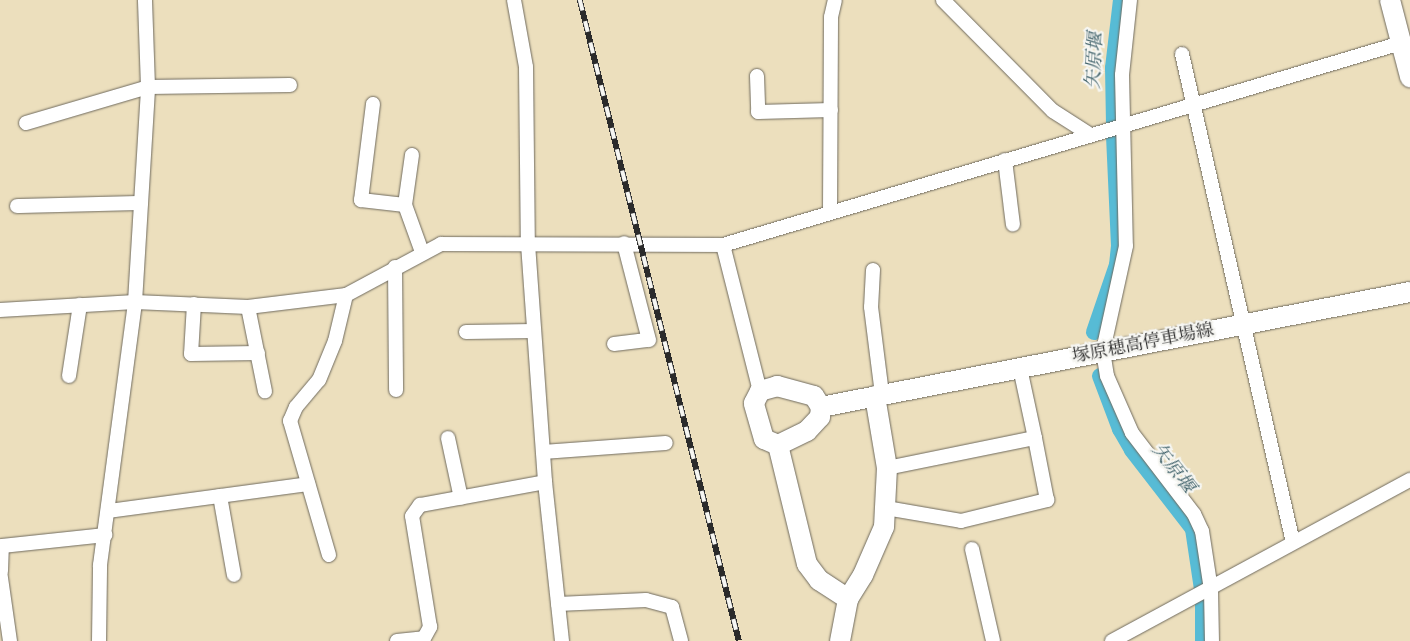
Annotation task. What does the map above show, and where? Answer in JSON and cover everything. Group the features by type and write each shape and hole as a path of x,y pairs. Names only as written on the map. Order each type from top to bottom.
{"main road":[{"path":"1390,0 1410,77"},
{"name":"塚原穂高停車場線","path":"821,407 1410,292"},
{"path":"777,386 796,389 814,396 821,407 820,417 807,431 778,445 764,439 754,403 760,391 777,386"},
{"path":"840,641 848,599 874,552 884,527 887,468 879,395"},
{"path":"778,445 808,564 819,580 848,599"}],"street":[{"path":"99,641 98,598 135,302 148,87 145,0"},
{"path":"514,0 526,67 528,244 545,482 562,641"},
{"path":"830,212 831,17 835,0"},
{"path":"943,0 1053,110 1089,134"},
{"path":"1130,0 1122,75 1124,265 1110,309 1103,351 1107,376 1132,433 1194,514 1202,531 1211,590 1212,641"},
{"path":"0,310 135,302 248,307 346,295 422,252 441,244 624,243 723,245 1089,134 1123,126 1401,43"},
{"path":"1182,54 1196,104 1293,541"},
{"path":"757,76 758,112 831,110"},
{"path":"26,123 148,87 290,85"},
{"path":"373,104 361,200 405,205"},
{"path":"412,155 405,205 422,252"},
{"path":"1005,160 1013,225"},
{"path":"18,206 141,203"},
{"path":"614,344 649,340 624,243"},
{"path":"723,245 760,391"},
{"path":"395,267 396,390"},
{"path":"873,270 871,307 879,395"},
{"path":"329,555 290,421 296,408 319,380 334,341 346,295"},
{"path":"194,304 191,354 258,353"},
{"path":"69,376 80,305"},
{"path":"248,307 265,391"},
{"path":"466,332 534,331"},
{"path":"886,508 961,521 1047,500 1020,368"},
{"path":"448,438 461,498"},
{"path":"887,468 1035,438"},
{"path":"543,452 666,443"},
{"path":"1112,641 1211,590 1293,541 1410,480"},
{"path":"397,641 424,638 430,627 412,516 420,505 545,482"},
{"path":"109,510 308,484"},
{"path":"220,496 234,575"},
{"path":"10,641 1,571 2,546 105,535"},
{"path":"972,549 994,641"},
{"path":"558,604 646,600 672,607 681,641"}],"waterway":[{"name":"矢原堰","path":"1114,124 1113,68 1121,0"},
{"name":"矢原堰","path":"1094,332 1117,265 1119,246 1114,136"},
{"name":"矢原堰","path":"1100,376 1120,429 1132,450 1193,529 1202,589"},
{"name":"矢原堰","path":"1203,600 1203,641"}],"railway":[{"path":"580,0 739,641"}]}
